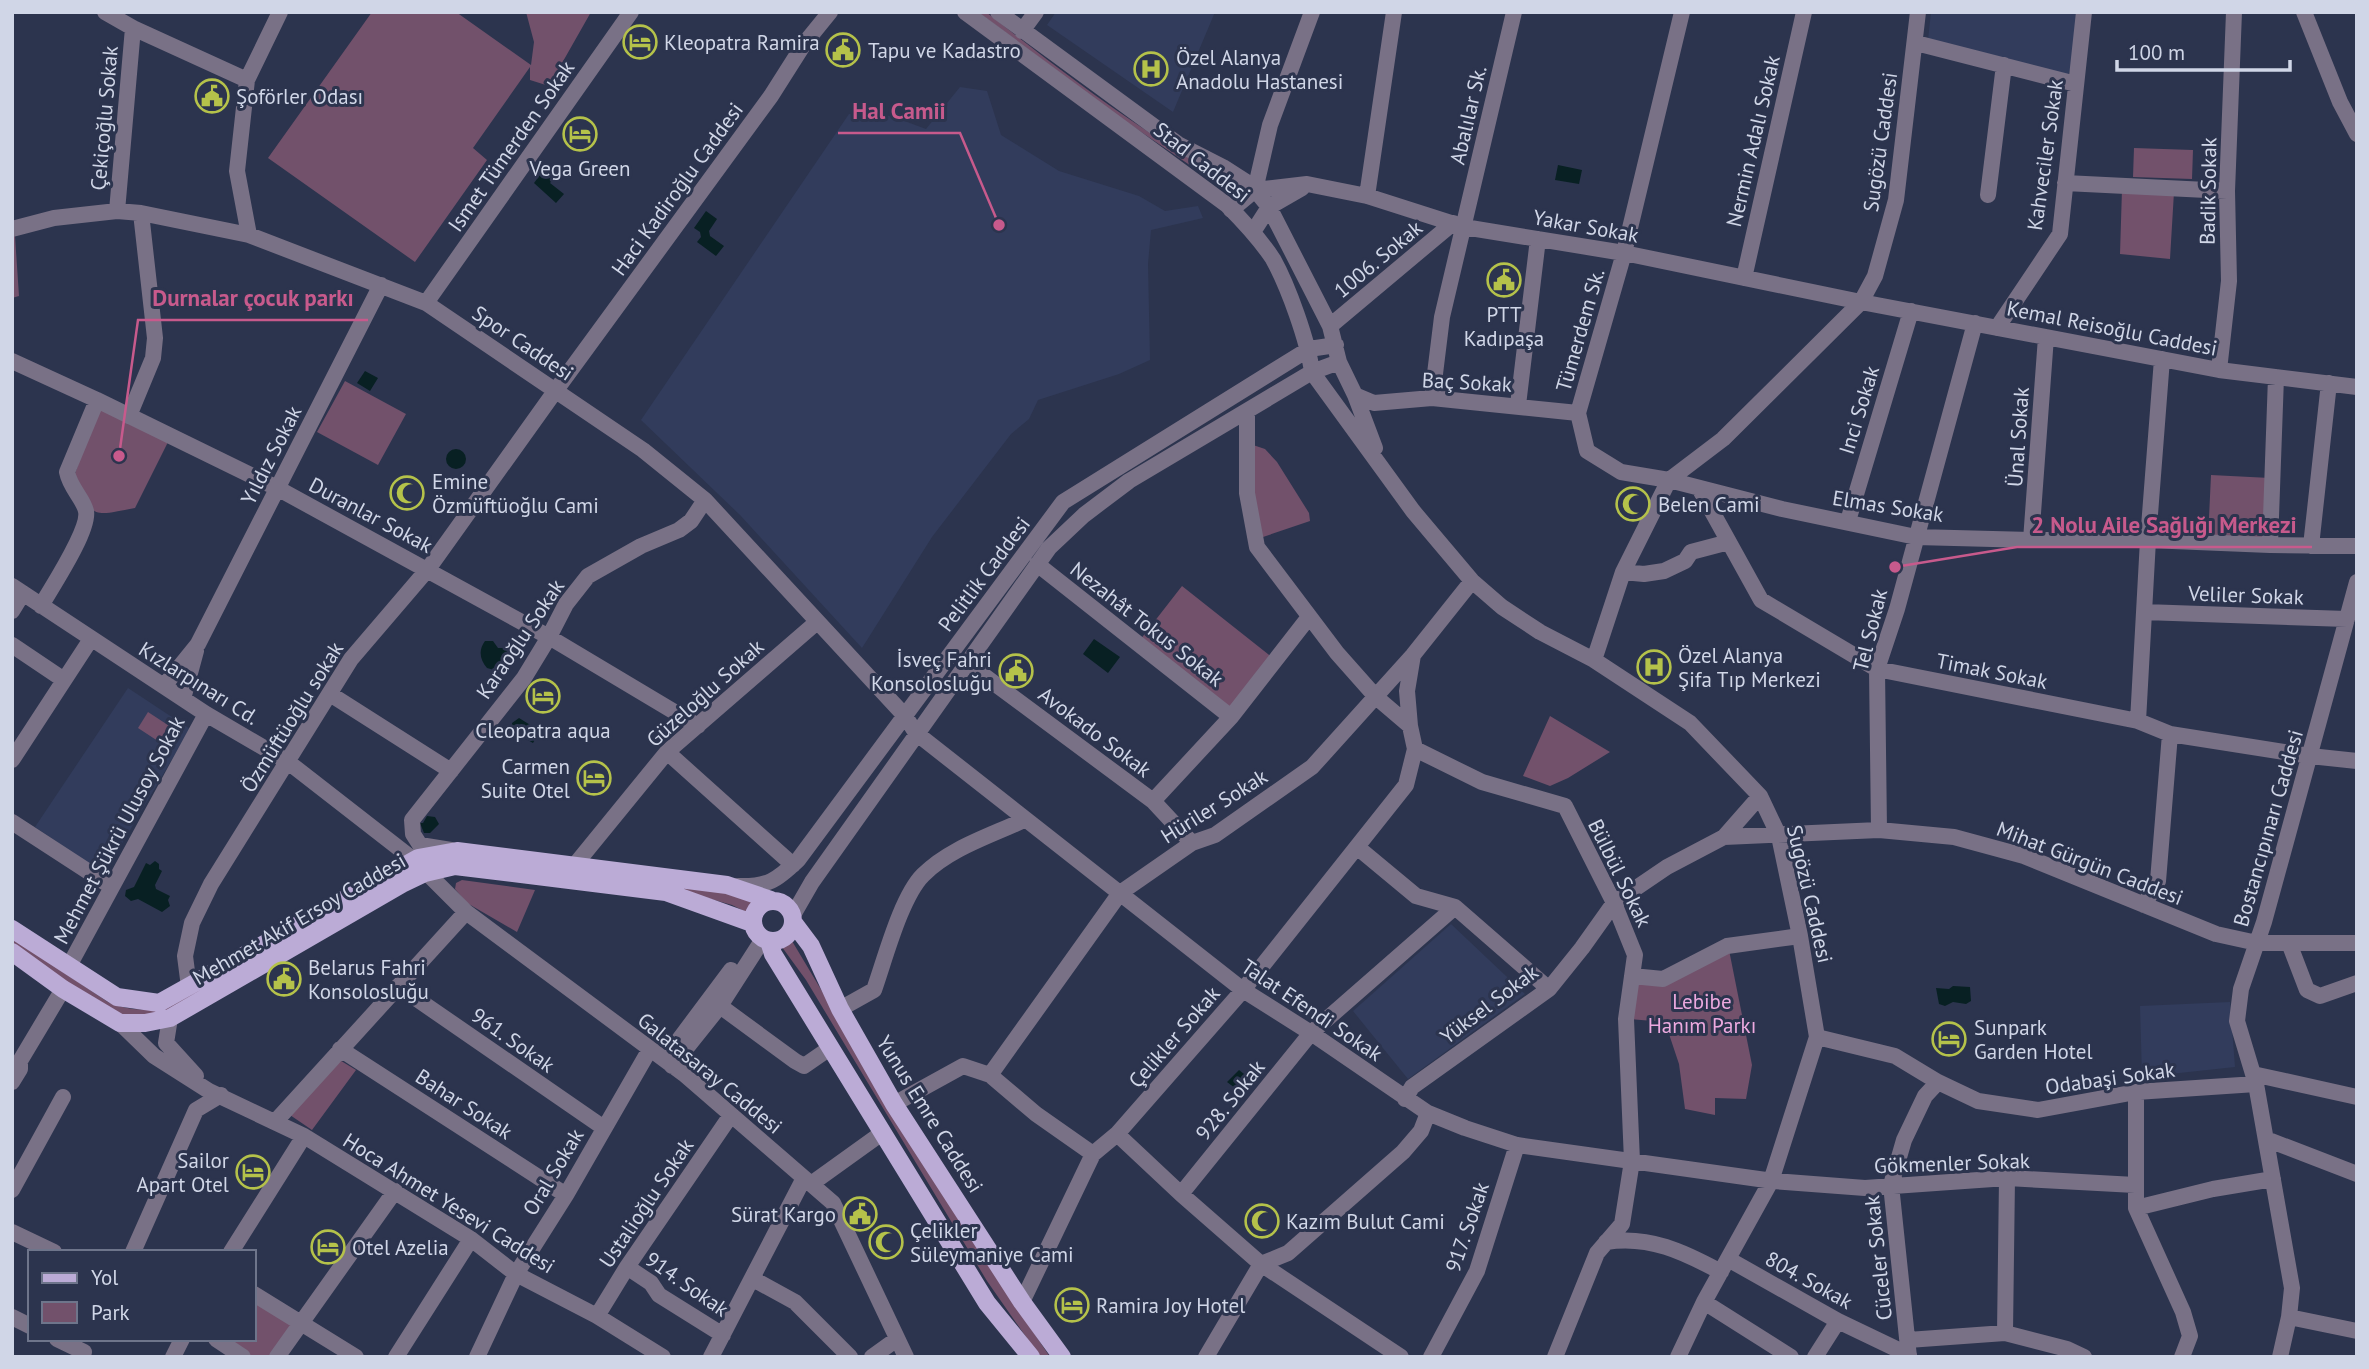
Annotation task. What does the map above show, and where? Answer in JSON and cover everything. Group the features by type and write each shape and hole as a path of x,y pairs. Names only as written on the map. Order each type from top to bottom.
{"main road":[{"name":"Mehmet Akif Ersoy Caddesi","path":"12,929 117,997 159,1003 419,867 457,851 727,885"},
{"name":"Mehmet Akif Ersoy Caddesi","path":"120,1023 145,1023 170,1018 402,884 419,867 455,866 666,892 761,934"},
{"path":"727,885 782,902 793,919 788,935 776,941 761,934"},
{"path":"771,900 755,910 761,934 986,1303 1029,1356"},
{"name":"Yunus Emre Caddesi","path":"793,919 811,946 840,1009 894,1104 1022,1302 1062,1357"},
{"path":"12,952 62,989 120,1023"}],"street":[{"path":"105,12 133,28 247,80"},
{"path":"249,235 237,171 247,80 280,12"},
{"name":"Ismet Tümerden Sokak","path":"426,303 631,12"},
{"name":"Haci Kadiroğlu Caddesi","path":"556,390 771,96 804,44 831,12"},
{"name":"Stad Caddesi","path":"965,12 1231,210 1253,232 1273,260 1309,349 1312,372 1413,511 1472,581 1502,607 1540,632 1594,660"},
{"name":"Stad Caddesi","path":"998,12 1178,144 1251,185 1269,207 1330,326 1339,362 1386,473"},
{"path":"1022,31 1036,12"},
{"path":"1231,210 1255,190 1270,125 1312,12"},
{"path":"1367,197 1394,12"},
{"name":"Abalılar Sk.","path":"1432,398 1442,317 1459,225 1514,12"},
{"name":"Tümerdem Sk.","path":"1669,480 1621,472 1587,451 1578,413 1624,253 1682,12"},
{"name":"Nermin Adalı Sokak","path":"1744,278 1804,12"},
{"name":"Sugözü Caddesi","path":"1678,1357 1704,1302 1771,1181 1817,1037 1779,836 1760,796 1690,723 1594,660 1623,572 1669,480 1723,439 1861,302 1875,276 1896,200 1918,12"},
{"name":"Kahveciler Sokak","path":"1997,328 2060,234 2084,12"},
{"name":"Badik Sokak","path":"2219,369 2229,281 2227,191 2234,12"},
{"path":"2304,12 2340,102 2357,135"},
{"name":"Çekiçoğlu Sokak","path":"117,211 133,28"},
{"path":"1916,43 2076,84"},
{"path":"1988,195 2004,65"},
{"path":"2065,183 2227,191"},
{"path":"1253,232 1269,207 1307,184"},
{"name":"Yakar Sokak","path":"1255,190 1307,184 1367,197 1459,225 1624,253 1861,302"},
{"name":"Spor Caddesi","path":"12,229 54,218 117,211 141,213 249,235 426,303 643,450 705,500 905,716"},
{"path":"129,416 153,358 155,338 141,213"},
{"name":"1006. Sokak","path":"1330,326 1459,225"},
{"path":"1518,405 1538,239"},
{"name":"Yıldız Sokak","path":"198,643 381,285"},
{"name":"Kemal Reisoğlu Caddesi","path":"1861,302 2219,369 2357,387"},
{"name":"Inci Sokak","path":"1848,521 1911,311"},
{"name":"Tel Sokak","path":"1879,830 1877,669 1975,323"},
{"name":"Ünal Sokak","path":"2031,540 2046,337"},
{"name":"Pelitlik Caddesi","path":"727,885 758,887 781,876 793,865 1063,502 1309,349 1336,345"},
{"path":"2138,721 2162,359"},
{"name":"Duranlar Sokak","path":"12,361 277,488 429,569 698,726"},
{"name":"Pelitlik Caddesi","path":"793,919 812,882 1049,548 1084,515 1129,481 1312,372 1339,362"},
{"path":"2270,545 2276,377"},
{"path":"2311,546 2329,383"},
{"name":"Özmüftüoğlu sokak","path":"189,987 185,956 192,923 211,884 351,659 429,569 556,390"},
{"name":"Baç Sokak","path":"1355,395 1374,403 1432,398 1578,413"},
{"path":"41,606 73,551 86,521 86,510 69,483 67,472 97,400"},
{"path":"1247,412 1247,493 1257,547 1308,617 1376,697 1410,726"},
{"name":"Elmas Sokak","path":"1669,480 1782,509 1916,537 2357,546"},
{"name":"Timak Sokak","path":"1699,488 1761,600 1877,669 2138,721 2170,734 2357,761"},
{"name":"Karaoğlu Sokak","path":"457,851 420,845 413,834 412,820 524,678 566,604 588,576 641,546 679,530 691,521 705,500"},
{"path":"1623,572 1644,574 1664,571 1685,561 1691,552 1729,542"},
{"name":"Nezahât Tokus Sokak","path":"1037,564 1231,716"},
{"name":"Hüriler Sokak","path":"990,1075 1121,893 1192,843 1215,835 1312,767 1413,656 1472,581"},
{"name":"Bostancıpınarı Caddesi","path":"2280,1357 2292,1288 2255,1079 2237,1021 2241,989 2257,943 2357,582"},
{"path":"12,611 18,589"},
{"name":"Kızlarpınarı Cd.","path":"18,589 206,714 288,762 419,867"},
{"name":"Veliler Sokak","path":"2144,612 2347,619"},
{"path":"1153,801 1231,716 1308,617"},
{"name":"Güzeloğlu Sokak","path":"574,866 667,752 817,622"},
{"path":"12,760 90,639"},
{"path":"164,686 198,643"},
{"path":"183,699 198,643"},
{"path":"12,645 64,680"},
{"name":"Çelikler Sokak","path":"1022,1302 1093,1154 1117,1134 1242,990 1406,785 1415,749 1407,691 1413,656"},
{"name":"Avokado Sokak","path":"967,663 1153,801 1192,843"},
{"path":"330,694 451,771"},
{"name":"Mehmet Şükrü Ulusoy Sokak","path":"69,966 206,714"},
{"name":"Talat Efendi Sokak","path":"905,716 916,733 1242,990 1311,1033 1428,1113 1517,1145 1771,1181"},
{"path":"2144,905 2158,881 2170,734"},
{"name":"Bülbül Sokak","path":"1415,749 1482,782 1565,806 1614,903 1635,955 1626,1019 1632,1161 1622,1224 1597,1253 1555,1357"},
{"path":"667,752 793,865"},
{"name":"Yüksel Sokak","path":"1405,1099 1412,1087 1549,989 1583,948 1614,903 1667,867 1724,837 1760,796"},
{"path":"840,1009 874,990 900,914 922,876 948,855 1024,820"},
{"path":"12,822 112,887"},
{"name":"Mihat Gürgün Caddesi","path":"1779,836 1879,830 1954,836 2024,856 2216,934 2257,943 2357,943"},
{"name":"Yüksel Sokak","path":"1724,837 1779,836"},
{"path":"1357,846 1416,896 1455,907 1549,989"},
{"name":"Galatasaray Caddesi","path":"419,867 466,912 668,1062 833,1203 906,1357"},
{"name":"928. Sokak","path":"1181,1194 1311,1033 1455,907"},
{"path":"275,1122 466,912"},
{"path":"668,1062 720,1006 761,934"},
{"path":"668,1062 761,934"},
{"path":"1632,976 1663,979 1727,946 1800,936"},
{"path":"2289,943 2307,990 2320,996 2357,982"},
{"name":"961. Sokak","path":"397,986 604,1128"},
{"path":"12,1082 20,1069 16,1059 62,989"},
{"path":"720,1006 804,1066 830,1048"},
{"name":"Hoca Ahmet Yesevi Caddesi","path":"170,1018 166,1043 215,1093"},
{"name":"Hoca Ahmet Yesevi Caddesi","path":"120,1023 155,1056 193,1080 303,1136 471,1239 516,1274 597,1316 663,1357"},
{"name":"Odabaşi Sokak","path":"1817,1037 1895,1056 1938,1082 1978,1101 2038,1110 2136,1092 2255,1079 2357,1097"},
{"name":"Bahar Sokak","path":"340,1049 566,1195"},
{"name":"Oral Sokak","path":"477,1357 516,1274 566,1195 650,1049"},
{"path":"894,1104 963,1066 990,1075 1036,1114 1093,1154"},
{"path":"193,1080 195,1110"},
{"name":"Cüceler Sokak","path":"1909,1351 1891,1185 1904,1140 1925,1097 1938,1082"},
{"path":"2136,1092 2136,1208 2183,1312 2190,1336 2182,1357"},
{"path":"134,1250 195,1110 215,1093"},
{"path":"12,1190 62,1097"},
{"path":"1206,1357 1261,1264 1288,1253 1403,1152 1421,1131 1428,1113"},
{"name":"Ustalioğlu Sokak","path":"597,1316 627,1267 731,1115"},
{"path":"711,1357 808,1181 883,1133"},
{"path":"1117,1134 1261,1264 1401,1357"},
{"path":"232,1250 303,1136"},
{"path":"2266,1139 2357,1174"},
{"name":"917. Sokak","path":"1431,1357 1477,1271 1517,1145"},
{"path":"2005,1333 2007,1178"},
{"name":"Gökmenler Sokak","path":"1771,1181 1865,1188 2007,1178 2135,1185"},
{"path":"2136,1208 2213,1189 2273,1179"},
{"path":"277,1357 395,1191"},
{"path":"12,1232 50,1250"},
{"path":"396,1357 471,1239"},
{"name":"804. Sokak","path":"1606,1242 1646,1241 1724,1266 1838,1321 1909,1351"},
{"name":"914. Sokak","path":"627,1267 651,1283 659,1295 723,1335"},
{"path":"753,1279 795,1302 850,1357"},
{"path":"256,1295 356,1357"},
{"path":"1704,1302 1791,1357"},
{"path":"12,1317 28,1325"},
{"path":"2289,1317 2357,1331"},
{"path":"1815,1357 1838,1321"},
{"path":"1909,1351 2005,1333 2067,1349 2084,1357"},
{"path":"872,1357 897,1339"},
{"path":"63,1341 86,1349"},
{"path":"173,1357 181,1341"},
{"path":"219,1341 243,1357"}],"shaded area":[{"name":"Özel Alanya Anadolu Hastanesi","path":"1056,12 1215,12 1173,112 1047,25"},
{"path":"1931,12 2078,12 2075,54 2068,76 1928,40"},
{"path":"960,87 987,91 1001,135 1059,171 1139,196 1165,211 1198,206 1203,218 1151,230 1148,264 1150,360 1119,374 1038,400 1029,419 1011,434 932,537 862,648 740,515 641,420 849,114 891,116 926,129"},
{"path":"1558,165 1582,170 1579,184 1555,180"},
{"path":"551,166 559,172 550,183 564,194 556,203 534,183 540,175 543,177"},
{"path":"706,211 717,219 709,231 710,236 724,246 716,256 697,242 701,237 700,232 694,228"},
{"path":"365,371 378,378 370,391 357,383"},
{"path":"452,449 460,449 466,459 460,469 452,469 446,463 446,455"},
{"path":"1094,639 1120,657 1108,673 1083,654"},
{"path":"485,641 493,641 498,648 508,648 511,656 508,661 499,663 494,670 487,668 481,655"},
{"path":"128,688 190,729 104,874 35,827"},
{"path":"519,718 540,731 533,743 512,731 512,723"},
{"path":"427,816 435,817 439,824 430,833 424,833 420,823 423,823"},
{"path":"155,861 162,871 155,885 156,889 170,896 170,906 162,912 138,899 131,901 125,896 126,890 134,887 146,863 150,865"},
{"path":"1451,924 1525,994 1408,1079 1353,1011"},
{"path":"1953,986 1970,987 1971,1001 1966,1004 1953,1002 1945,1006 1939,1004 1936,988 1949,989"},
{"path":"2230,1002 2235,1067 2142,1077 2140,1006"},
{"path":"1239,1070 1249,1078 1239,1091 1227,1082"}],"green space":[{"path":"372,12 456,12 531,65 534,42 526,12 591,12 549,86 530,80 530,67 473,148 487,160 415,262 268,158"},
{"path":"978,12 986,12 1082,85 1161,140 1224,175 1219,185 1125,121"},
{"path":"2134,148 2193,150 2192,179 2133,177"},
{"path":"2122,189 2174,192 2170,259 2120,254"},
{"path":"15,236 19,296 12,298 12,237"},
{"path":"345,381 406,414 378,465 317,432"},
{"path":"99,405 169,440 135,508 111,513 96,512 86,503 72,482"},
{"path":"1250,444 1265,449 1277,462 1309,513 1310,521 1257,539"},
{"path":"2211,475 2270,478 2268,542 2208,539"},
{"path":"1182,586 1273,658 1231,711 1140,640"},
{"path":"148,712 177,731 167,747 138,728"},
{"path":"1550,716 1610,752 1550,786 1523,776"},
{"path":"463,857 686,885 756,900 752,915 732,905 686,892"},
{"path":"406,872 169,1014 124,1017 109,1011 12,946 12,938 108,1002 133,1009 152,1009"},
{"path":"462,880 535,890 517,932 467,903 455,889 456,883"},
{"path":"789,936 965,1230 1050,1357 1040,1357 987,1281 806,980 779,943"},
{"name":"Lebibe Hanım Parkı","path":"1729,950 1752,1065 1746,1099 1715,1098 1715,1115 1685,1109 1679,1064 1665,1022 1629,1019 1635,981"},
{"path":"338,1059 356,1070 312,1130 290,1115"},
{"path":"256,1299 297,1326 274,1357 249,1357 225,1341 256,1341"}],"place":[{"name":"Kleopatra Ramira","path":"640,42"},
{"name":"Tapu ve Kadastro","path":"843,50"},
{"name":"Özel Alanya Anadolu Hastanesi","path":"1151,69"},
{"name":"Şoförler Odası","path":"212,96"},
{"name":"Vega Green","path":"580,134"},
{"name":"Hal Camii","path":"999,225"},
{"name":"PTT Kadıpaşa","path":"1504,280"},
{"name":"Durnalar çocuk parkı","path":"119,456"},
{"name":"Emine Özmüftüoğlu Cami","path":"407,493"},
{"name":"Belen Cami","path":"1633,504"},
{"name":"2 Nolu Aile Sağlığı Merkezi","path":"1895,567"},
{"name":"Özel Alanya Şifa Tıp Merkezi","path":"1654,667"},
{"name":"İsveç Fahri Konsolosluğu","path":"1016,671"},
{"name":"Cleopatra aqua","path":"543,696"},
{"name":"Carmen Suite Otel","path":"594,778"},
{"name":"Belarus Fahri Konsolosluğu","path":"284,979"},
{"name":"Sunpark Garden Hotel","path":"1949,1039"},
{"name":"Sailor Apart Otel","path":"253,1172"},
{"name":"Sürat Kargo","path":"860,1214"},
{"name":"Kazım Bulut Cami","path":"1262,1221"},
{"name":"Çelikler Süleymaniye Cami","path":"886,1242"},
{"name":"Otel Azelia","path":"328,1247"},
{"name":"Ramira Joy Hotel","path":"1072,1305"}]}
